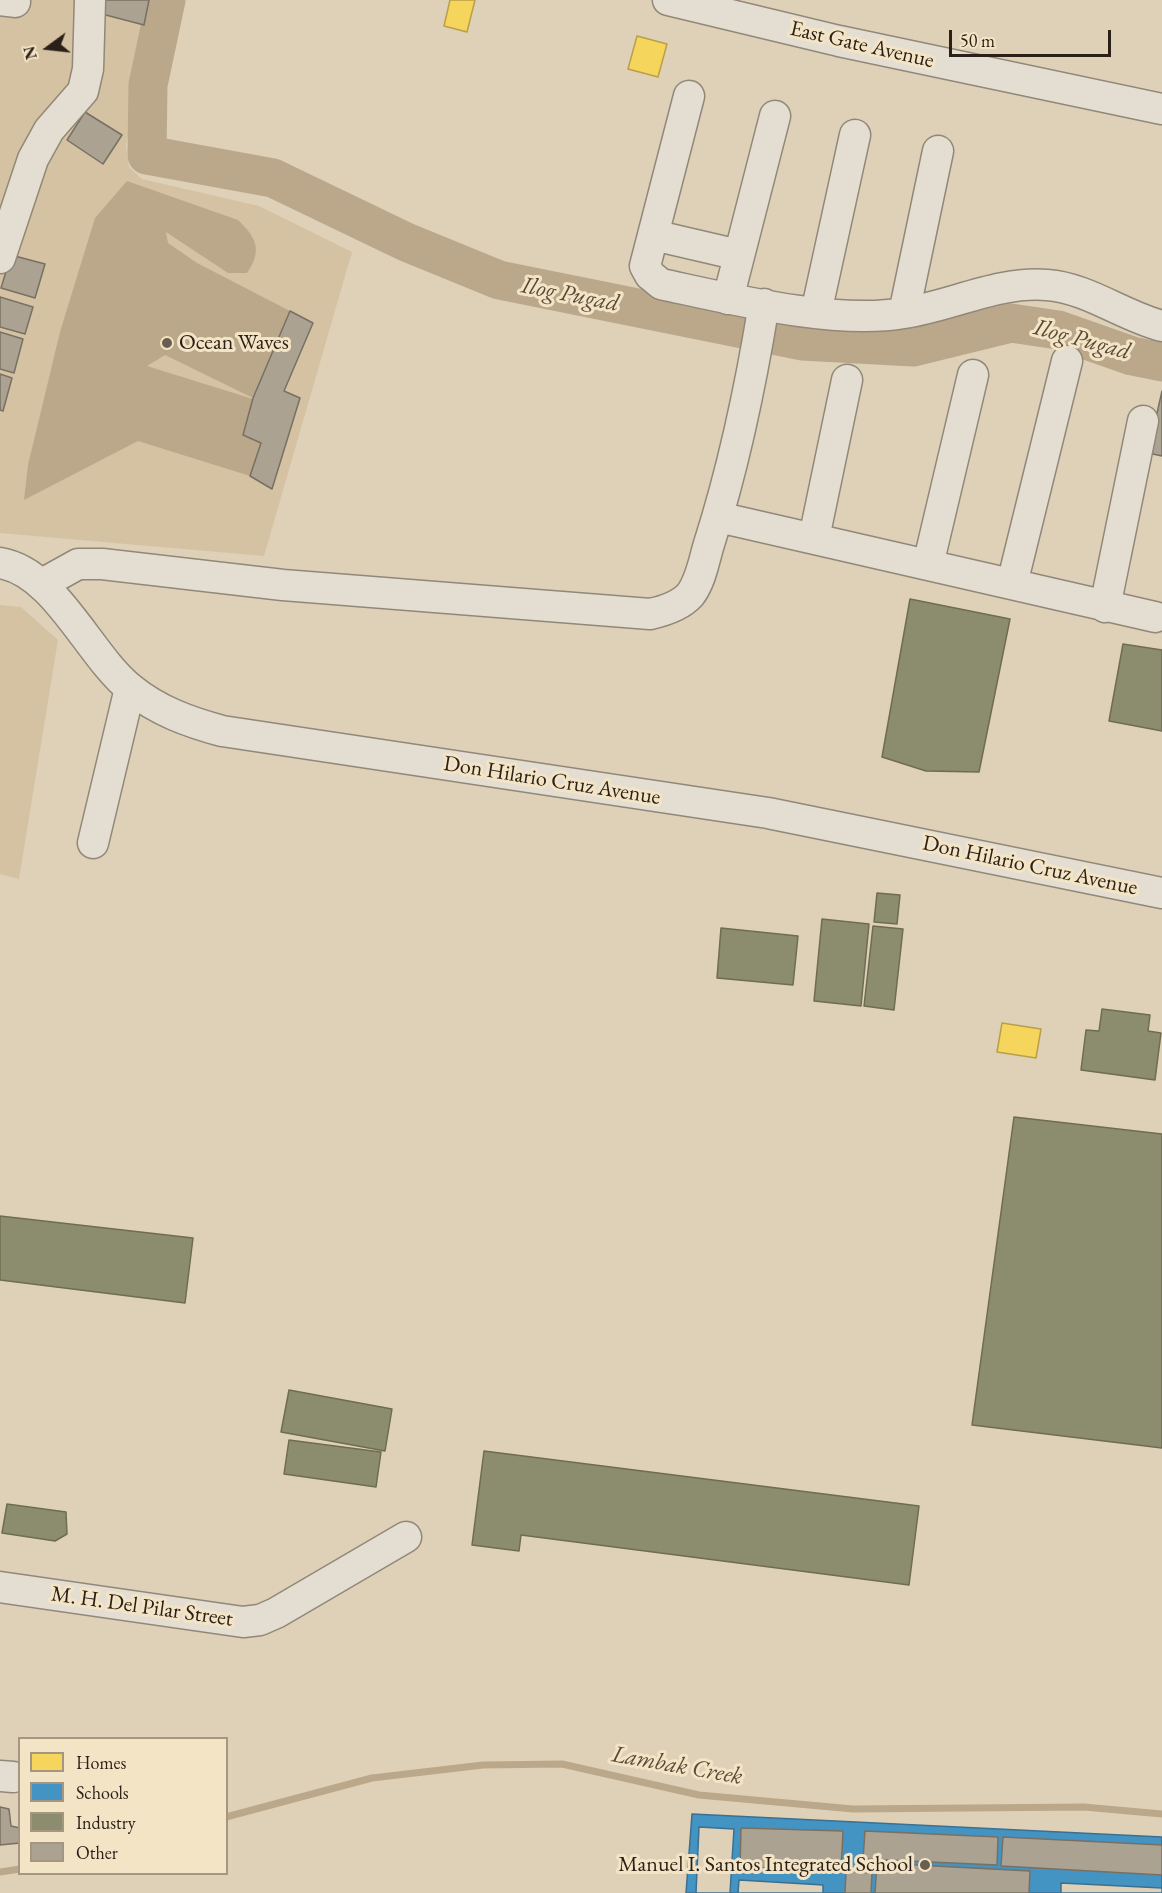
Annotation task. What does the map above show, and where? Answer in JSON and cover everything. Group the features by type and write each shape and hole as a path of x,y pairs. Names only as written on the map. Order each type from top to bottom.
{"street":[{"path":"3,239 33,159 49,130 83,91 88,69 90,0"},
{"name":"East Gate Avenue","path":"668,0 839,41 1162,109"},
{"path":"689,96 645,266 650,275 661,284 728,299 763,314 904,313 1002,289 1047,285 1088,296 1142,321 1162,326"},
{"path":"728,299 775,116"},
{"path":"816,313 855,135"},
{"path":"904,313 938,151"},
{"path":"653,235 740,255"},
{"path":"42,584 78,564 102,564 283,585 650,614 670,609 689,596 699,578 718,517 752,373 763,314"},
{"path":"1012,584 1067,361"},
{"path":"928,565 973,375"},
{"path":"814,537 847,380"},
{"path":"1105,607 1143,421"},
{"path":"718,517 814,537 1155,617"},
{"name":"Don Hilario Cruz Avenue","path":"0,563 12,565 42,584 130,688 179,719 222,731 768,813 1162,893"},
{"path":"93,843 130,688"},
{"name":"M. H. Del Pilar Street","path":"0,1587 243,1622 260,1620 276,1613 406,1536"}],"shaded area":[{"path":"0,0 153,0 126,146 129,167 142,179 259,206 352,252 264,556 0,533"},
{"name":"Ocean Waves","path":"127,181 238,220 253,238 255,257 247,273 228,273 166,232 168,243 197,263 290,311 253,398 165,355 147,366 253,399 243,435 261,443 250,476 138,441 24,500 28,465 60,332 95,218"},
{"path":"0,605 21,607 58,640 19,879 0,874"}],"building: Homes":[{"path":"450,0 475,0 467,32 444,26"},
{"path":"637,36 667,44 658,77 628,69"},
{"path":"1002,1023 1041,1029 1036,1058 997,1052"}],"building: Schools":[{"name":"Manuel I. Santos Integrated School","path":"692,1814 1162,1837 1162,1893 686,1893"},
{"path":"699,1827 734,1829 730,1893 696,1893"},
{"path":"739,1880 823,1885 823,1893 738,1893"},
{"path":"1061,1883 1162,1888 1162,1893 1061,1893"}],"building: Industry":[{"path":"910,599 1010,619 979,772 926,771 882,757"},
{"path":"1123,644 1162,650 1162,731 1109,721"},
{"path":"877,893 900,895 897,924 874,922"},
{"path":"822,919 869,924 861,1006 814,1001"},
{"path":"873,926 903,929 894,1010 864,1006"},
{"path":"721,928 798,936 793,985 717,978"},
{"path":"1102,1009 1150,1015 1148,1031 1161,1033 1155,1080 1081,1070 1086,1030 1099,1031"},
{"path":"1014,1117 1162,1134 1162,1448 972,1425"},
{"path":"0,1216 193,1238 185,1303 0,1280"},
{"path":"289,1390 392,1409 385,1451 281,1432"},
{"path":"289,1440 381,1452 376,1487 284,1474"},
{"path":"484,1451 919,1506 909,1585 521,1535 519,1551 472,1545"},
{"path":"7,1504 66,1512 67,1534 55,1541 2,1533"}],"building: Other":[{"path":"101,0 149,0 144,25 98,13"},
{"path":"85,112 122,135 103,164 67,140"},
{"path":"11,255 45,264 35,298 1,288"},
{"path":"0,297 33,307 25,334 0,327"},
{"path":"290,311 313,323 284,391 300,398 272,489 250,476 261,443 243,435 253,398"},
{"path":"0,332 23,339 14,373 0,369"},
{"path":"0,374 12,378 3,411 0,410"},
{"path":"1162,391 1162,456 1148,453"},
{"path":"0,1807 9,1809 11,1826 18,1828 18,1843 0,1845"},
{"path":"741,1828 843,1831 841,1870 740,1867"},
{"path":"865,1831 998,1837 997,1865 863,1859"},
{"path":"1003,1837 1162,1845 1162,1875 1001,1866"},
{"path":"877,1863 1030,1871 1029,1893 875,1893"},
{"path":"846,1871 872,1873 871,1893 845,1893"}],"waterway":[{"name":"Ilog Pugad","path":"166,0 148,85 147,155 273,178 406,242 499,280 802,341 913,347 1011,323 1058,330 1132,356 1162,362"},
{"name":"Lambak Creek","path":"228,1816 372,1778 483,1765 562,1764 699,1795 853,1809 1084,1807 1162,1814"},
{"name":"Lambak Creek","path":"0,1872 18,1869"}],"place":[{"name":"Ocean Waves","path":"167,343"},
{"name":"Manuel I. Santos Integrated School","path":"925,1865"}]}
